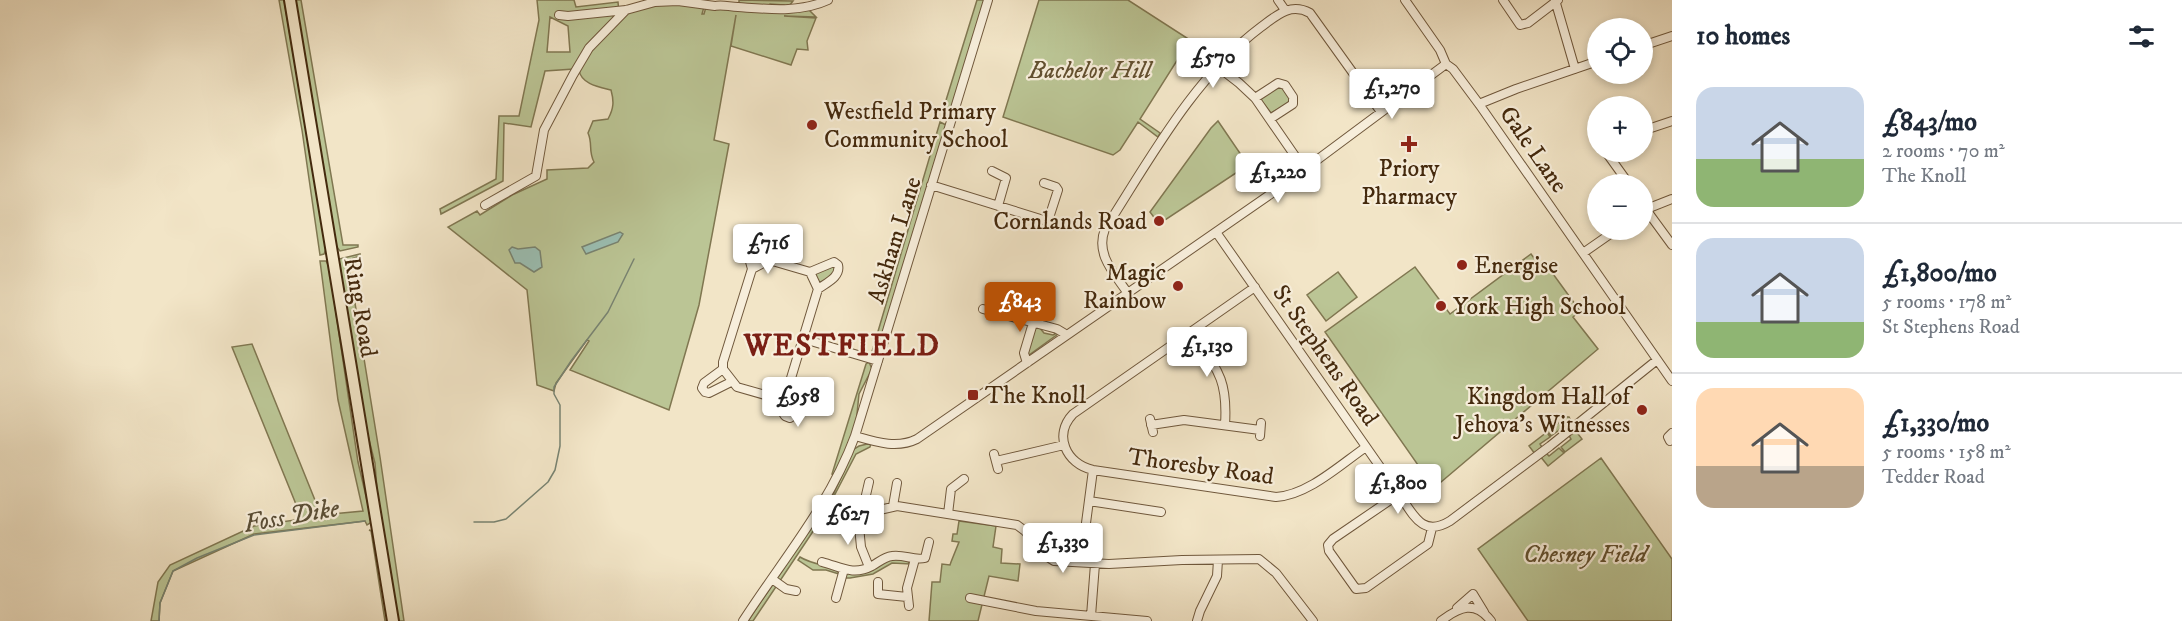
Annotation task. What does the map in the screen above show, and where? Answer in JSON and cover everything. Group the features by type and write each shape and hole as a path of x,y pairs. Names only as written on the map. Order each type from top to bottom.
{"highway":[{"name":"Ring Road","path":"290,0 393,621"}],"street":[{"path":"559,15 626,10 643,4 660,2 678,1 715,6 720,2 759,9 797,4 809,7 828,0"},
{"name":"Askham Lane","path":"743,621 825,501 842,470 878,362 988,0"},
{"path":"1278,0 1285,10"},
{"name":"Gale Lane","path":"1405,0 1440,50 1446,64 1453,69 1479,104 1672,381"},
{"path":"1503,0 1520,25 1528,23 1556,1 1575,69"},
{"path":"485,205 536,176 544,130 573,75 589,48 626,10"},
{"path":"1127,292 1105,258 1101,245 1103,234 1187,104 1217,66 1240,44 1285,10 1304,10 1315,19 1381,112"},
{"path":"1653,42 1672,36"},
{"path":"855,436 894,445 912,441 1216,232 1446,64"},
{"path":"1479,104 1587,65"},
{"path":"1217,66 1255,98 1304,169"},
{"path":"1255,98 1278,83 1285,85 1293,97 1293,104 1270,119"},
{"path":"1653,127 1672,121"},
{"path":"992,171 1006,178 998,206"},
{"path":"1044,183 1058,190 1048,221"},
{"path":"931,185 1063,226"},
{"path":"1653,205 1672,199"},
{"path":"1653,220 1672,245"},
{"name":"St Stephens Road","path":"1216,232 1417,520 1432,528"},
{"path":"752,240 769,260 810,272 829,263 834,262 838,265 837,275 818,289 788,388 794,415 790,418 785,416 772,397 737,387 723,369 723,362 752,269 746,247 746,242 752,240"},
{"path":"1582,253 1601,240"},
{"path":"752,269 769,260"},
{"path":"810,272 818,289"},
{"path":"996,461 1064,445 1065,424 1073,414 1255,287"},
{"path":"983,309 1057,329 1067,335"},
{"path":"1027,363 1024,353 1033,323"},
{"path":"1191,332 1214,363 1222,380 1226,397 1225,425"},
{"path":"804,339 878,362"},
{"path":"1399,494 1333,539 1328,545 1329,552 1356,589 1366,588 1428,544 1432,528 1450,521 1550,446 1657,360"},
{"path":"723,369 704,383 702,388 709,393 731,382"},
{"path":"772,397 788,388"},
{"path":"1152,426 1184,420 1260,430"},
{"name":"Thoresby Road","path":"1064,445 1073,461 1093,470 1283,496 1304,490 1366,447"},
{"path":"1086,523 1093,470"},
{"path":"948,514 951,489 964,479"},
{"path":"869,482 866,495 872,512"},
{"path":"893,506 897,483"},
{"path":"825,501 848,515 858,516 893,506 1017,525 1025,531 1047,558 1054,561 1095,564 1254,559 1264,562 1276,573 1310,620"},
{"path":"1089,501 1161,512"},
{"path":"858,516 861,547 870,567"},
{"path":"822,562 856,572 890,556 925,558 929,542"},
{"path":"878,582 878,594 908,602 907,588 915,559"},
{"path":"1197,621 1217,576 1218,560"},
{"path":"1091,616 1095,564"},
{"path":"836,598 844,569"},
{"path":"772,579 786,589 796,591"},
{"path":"1441,621 1473,594 1491,621"},
{"path":"970,598 1036,611 1147,621"},
{"path":"1452,612 1472,608 1485,614"}],"green space":[{"path":"279,0 284,0 326,249 324,254 320,255 302,130"},
{"path":"295,0 301,0 343,245 358,245 358,247 340,251 336,246"},
{"path":"537,0 574,0 576,7 618,2 619,13 574,69 545,71 531,127 504,123 503,181 441,214 440,209 496,179 499,116 519,116 539,20","holes":["550,17 568,26 570,52 547,52"]},
{"path":"739,0 793,1 786,7 770,4 768,7 739,4"},
{"path":"977,0 985,0 952,107 949,111 943,110"},
{"name":"Bachelor Hill","path":"1039,0 1128,0 1190,40 1140,119 1160,133 1158,137 1138,122 1120,150 1113,155 1003,117"},
{"path":"674,4 704,7 702,14 706,7 808,9 816,17 784,16 816,18 807,41 808,50 797,49 791,65 731,46 736,15 714,140 729,144 699,305 669,410 570,370 589,341 587,340 556,383 554,391 537,385 527,290 448,227 477,211 480,215 512,195 547,179 547,170 588,168 594,162 588,133 593,121 608,119 613,98 611,90 587,82 580,75 579,70 615,22 627,12 644,6"},
{"path":"1283,85 1291,102 1271,113 1260,99 1261,96"},
{"path":"1218,121 1248,165 1159,224 1150,212"},
{"path":"940,122 946,125 877,352 871,355"},
{"path":"360,254 348,260 404,621 397,621 378,502 375,463 367,432 339,264 339,259"},
{"path":"1531,254 1543,270 1548,267 1580,311 1573,317 1598,349 1434,488 1325,332 1415,267 1450,314"},
{"path":"320,261 326,261 329,266 358,462 372,522 367,525 365,521 254,534 173,571 160,603 159,621 151,621 158,582 170,565 254,526 302,519 232,347 252,344 321,515 363,511 338,400"},
{"path":"836,268 836,273 822,283 817,281 816,272"},
{"path":"1338,272 1357,297 1326,321 1307,295"},
{"path":"1036,327 1044,333 1053,335 1055,334 1053,330 1058,334 1029,355 1026,352"},
{"path":"869,362 872,369 859,394 856,424 835,478 832,474 866,364"},
{"path":"1569,417 1573,425 1565,431 1562,428 1551,436 1548,431"},
{"path":"1575,430 1582,439 1565,452 1561,447 1571,439 1568,434"},
{"path":"1547,432 1550,437 1540,444 1543,449 1535,454 1529,446"},
{"path":"871,443 870,447 856,454 832,500 854,449"},
{"path":"1559,448 1564,453 1548,466 1540,456 1545,452 1549,456"},
{"name":"Chesney Field","path":"1601,458 1672,559 1672,621 1528,621 1478,549"},
{"path":"828,509 753,621 748,621 822,511"},
{"path":"959,521 996,526 993,547 1002,549 1001,563 1020,564 1018,581 989,576 978,621 929,621 932,582 940,582 942,564 950,565 959,542 952,541 953,534 957,534"},
{"path":"369,530 373,531 388,621 385,621"},
{"path":"800,557 837,569 839,574 826,570 813,570 798,560"},
{"path":"889,559 907,560 910,564 892,563 873,574 843,578 846,573 866,572"}],"water":[{"path":"620,232 623,234 618,242 586,254 582,247"},
{"path":"512,247 518,249 535,247 540,251 542,267 534,272 520,263 515,263 509,250"}],"waterway":[{"path":"474,522 494,522 506,519 548,482 555,470 560,446 560,405 554,394 554,387 608,312 634,259"},
{"name":"Foss Dike","path":"159,621 160,603 173,571 197,558 254,535 365,521"}],"place":[{"name":"Westfield Primary Community School","path":"812,125"},
{"name":"Priory Pharmacy","path":"1409,144"},
{"name":"Cornlands Road","path":"1159,221"},
{"name":"Energise","path":"1462,265"},
{"name":"Magic Rainbow","path":"1178,286"},
{"name":"York High School","path":"1441,306"},
{"name":"The Knoll","path":"973,395"},
{"name":"Kingdom Hall of Jehova's Witnesses","path":"1642,410"}],"district":[{"name":"WESTFIELD","path":"842,345"}]}
